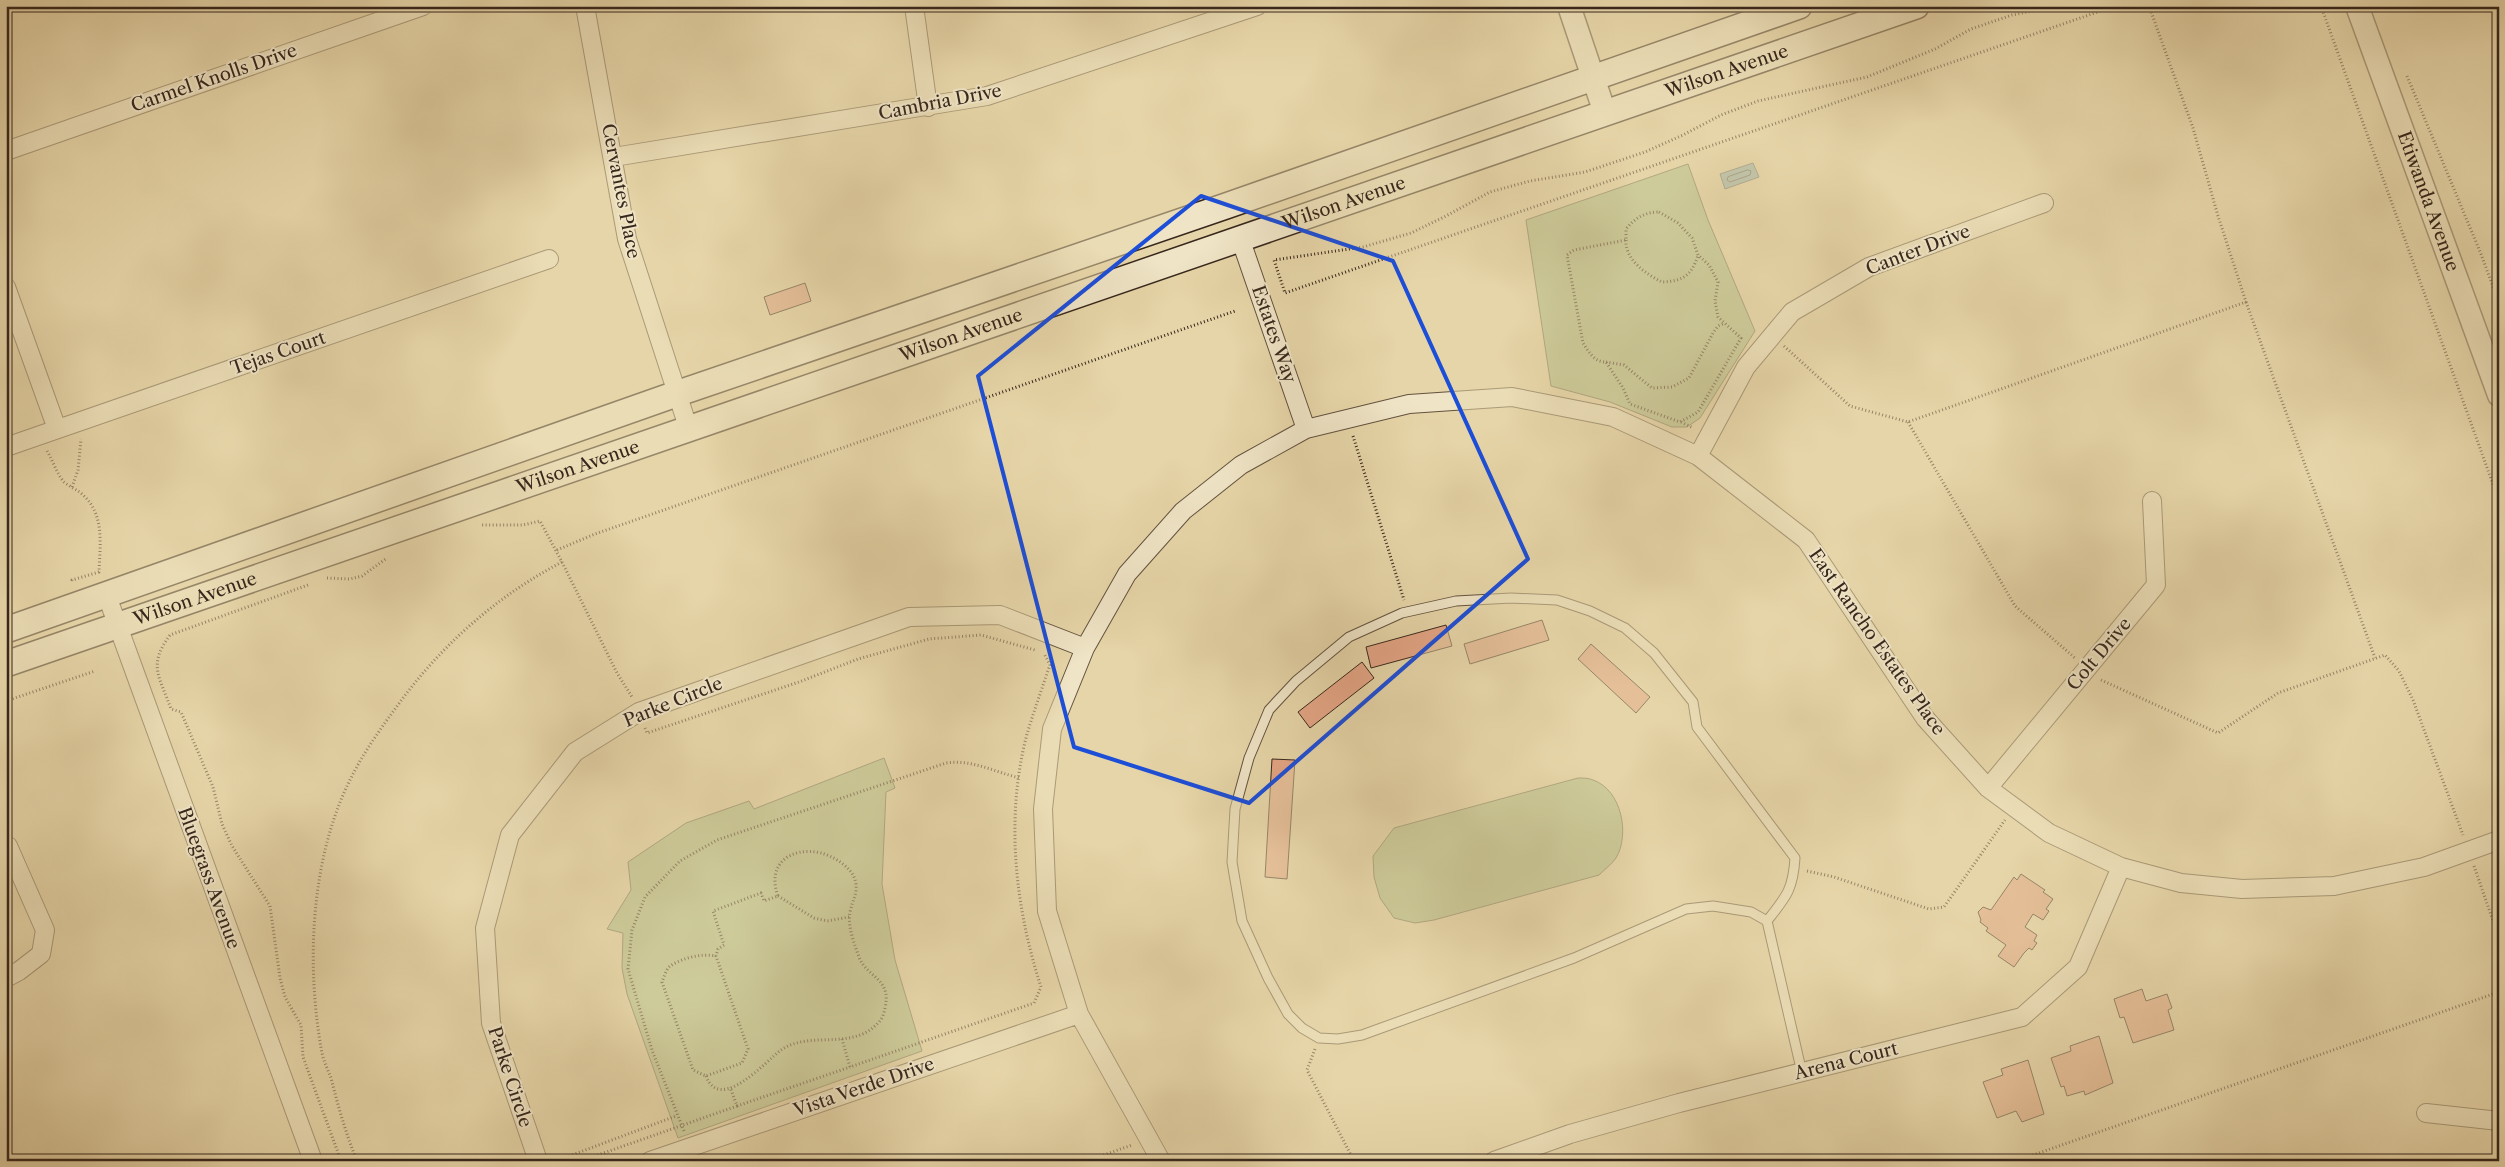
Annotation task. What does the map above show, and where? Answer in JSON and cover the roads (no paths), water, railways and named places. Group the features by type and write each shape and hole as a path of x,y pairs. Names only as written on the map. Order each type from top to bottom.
{"main road":[{"name":"Wilson Avenue","path":"6,630 676,394 1217,210 1799,6"},
{"name":"Wilson Avenue","path":"6,664 119,627 1240,238 1916,6"}],"street":[{"name":"Carmel Knolls Drive","path":"6,151 423,6"},
{"name":"Cervantes Place","path":"585,6 614,157 627,239 689,430"},
{"path":"914,6 928,107"},
{"name":"Cambria Drive","path":"614,157 987,96 1257,6"},
{"path":"1569,6 1605,113"},
{"name":"Etiwanda Avenue","path":"2357,6 2499,395"},
{"name":"Canter Drive","path":"1698,456 1746,367 1792,312 1869,267 2044,203"},
{"name":"Estates Way","path":"1240,238 1306,429"},
{"name":"Tejas Court","path":"6,447 549,259"},
{"path":"6,287 57,429"},
{"name":"East Rancho Estates Place","path":"1161,1161 1147,1140 1079,1014 1047,911 1043,809 1052,729 1085,648 1127,574 1183,511 1241,465 1306,429 1408,404 1512,397 1613,417 1698,456 1806,540 1925,718 1988,788 2049,833 2121,867 2181,883 2242,889 2334,886 2424,867 2499,840"},
{"name":"Colt Drive","path":"1988,788 2156,585 2152,501"},
{"name":"Bluegrass Avenue","path":"107,596 313,1161"},
{"name":"Parke Circle","path":"538,1161 491,1023 485,928 510,834 575,752 639,712 909,616 1000,615 1085,648"},
{"path":"6,978 19,971 41,954 45,930 8,846"},
{"name":"Arena Court","path":"1494,1161 1570,1134 2022,1017 2078,967 2121,867"},
{"name":"Vista Verde Drive","path":"650,1161 1079,1014"},
{"path":"2426,1113 2499,1121"}],"lane":[{"path":"1767,921 1786,896 1794,878 1795,858 1697,727 1693,702 1654,652 1625,628 1590,611 1558,600 1511,598 1456,601 1407,612 1349,637 1296,681 1269,710 1249,758 1235,809 1232,862 1242,921 1268,978 1288,1014 1302,1028 1319,1038 1338,1039 1362,1035 1574,958 1686,910 1713,906 1751,912 1767,921 1802,1073"}],"water":[{"path":"1753,163 1759,177 1725,189 1720,174"}]}
